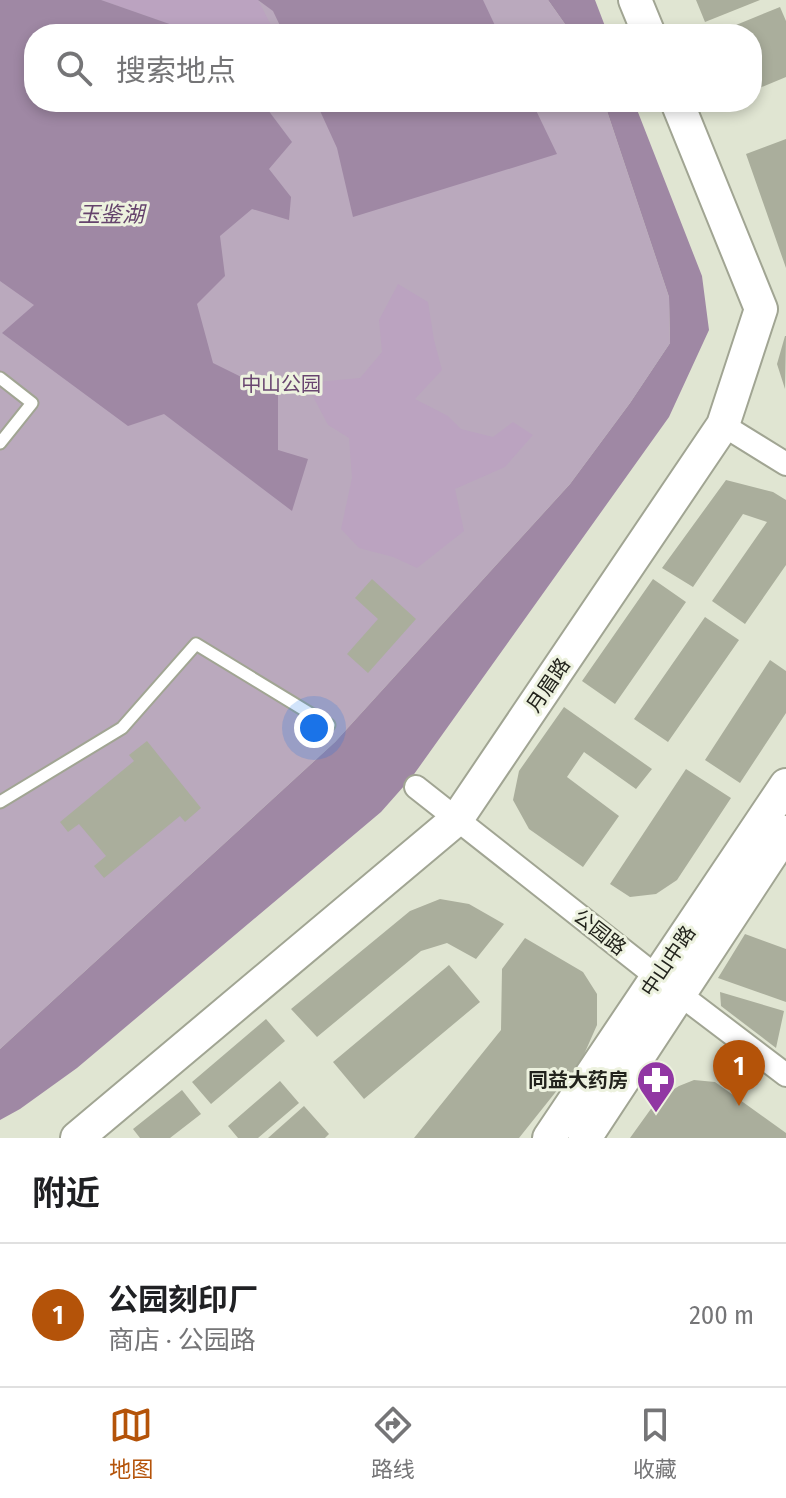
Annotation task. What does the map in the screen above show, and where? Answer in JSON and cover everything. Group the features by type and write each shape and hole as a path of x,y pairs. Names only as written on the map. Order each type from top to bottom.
{"street":[{"path":"635,0 645,24"},
{"name":"月眉路","path":"77,1138 457,819 723,425 761,309 681,112"},
{"path":"723,425 786,464"},
{"name":"中山中路","path":"585,1138 669,985 786,785"},
{"name":"公园路","path":"416,787 786,1075"},
{"name":"中山中路","path":"549,1138 786,832"}],"lane":[{"path":"0,378 32,403 0,443"},
{"path":"0,802 122,728 196,644 329,725"}],"green space":[{"name":"中山公园","path":"0,0 548,0 565,24 24,24 24,112 607,112 669,297 670,343 570,484 335,742 0,1049"}],"shaded area":[{"path":"101,0 258,0 270,24 169,24"},
{"path":"398,284 428,302 442,370 415,399 448,416 461,429 493,437 513,422 533,435 505,467 455,489 464,531 417,568 393,557 359,548 341,529 352,478 349,438 328,425 306,383 360,378 382,352 379,320"}],"water":[{"name":"玉鉴湖","path":"0,0 101,0 169,24 24,24 24,112 270,112 292,142 269,169 291,197 289,220 252,209 220,236 225,276 197,304 213,363 278,395 278,450 308,459 292,511 164,414 128,426 2,333 34,305 0,281"},
{"path":"258,0 483,0 494,24 279,24 273,11"},
{"path":"548,0 595,0 604,24 565,24"},
{"path":"321,112 537,112 557,154 353,217 337,148"},
{"path":"607,112 638,112 702,276 709,330 669,417 412,777 381,812 77,1068 0,1120 0,1049 335,742 570,484 670,343 669,297"}],"building":[{"path":"696,0 760,0 705,22"},
{"path":"780,7 786,21 786,77 762,87 762,24 738,24"},
{"path":"786,139 786,268 746,154"},
{"path":"786,336 785,389 777,364"},
{"path":"726,480 773,492 786,500 786,565 745,624 712,601 767,522 743,514 693,587 662,568"},
{"path":"372,579 416,619 368,673 347,654 378,619 355,598"},
{"path":"653,579 686,602 615,704 582,681"},
{"path":"705,617 739,640 668,742 634,719"},
{"path":"770,660 786,671 786,713 740,783 705,760"},
{"path":"564,707 652,769 636,789 584,752 567,777 619,816 583,867 529,829 513,800 519,771"},
{"path":"147,741 201,808 185,822 180,816 104,878 94,866 106,856 79,824 68,832 60,822 134,761 129,755"},
{"path":"686,769 731,798 677,880 656,894 630,897 610,884"},
{"path":"440,899 469,904 504,924 476,959 447,943 421,951 317,1037 291,1009 410,911"},
{"path":"745,934 786,949 786,1002 718,978"},
{"path":"525,938 583,972 597,994 597,1025 582,1059 519,1138 414,1138 501,1030 502,969"},
{"path":"449,965 480,1002 364,1099 333,1062"},
{"path":"720,992 784,1011 776,1048 721,1006"},
{"path":"266,1019 285,1041 211,1104 192,1082"},
{"path":"694,1080 715,1082 786,1133 786,1138 630,1138 658,1099"},
{"path":"280,1081 299,1103 258,1138 238,1138 228,1126"},
{"path":"182,1090 201,1114 170,1138 140,1138 133,1129"},
{"path":"304,1106 329,1134 325,1138 268,1138"}],"place":[{"name":"公园刻印厂","path":"739,1106"},
{"name":"同益大药房","path":"656,1114"}]}
